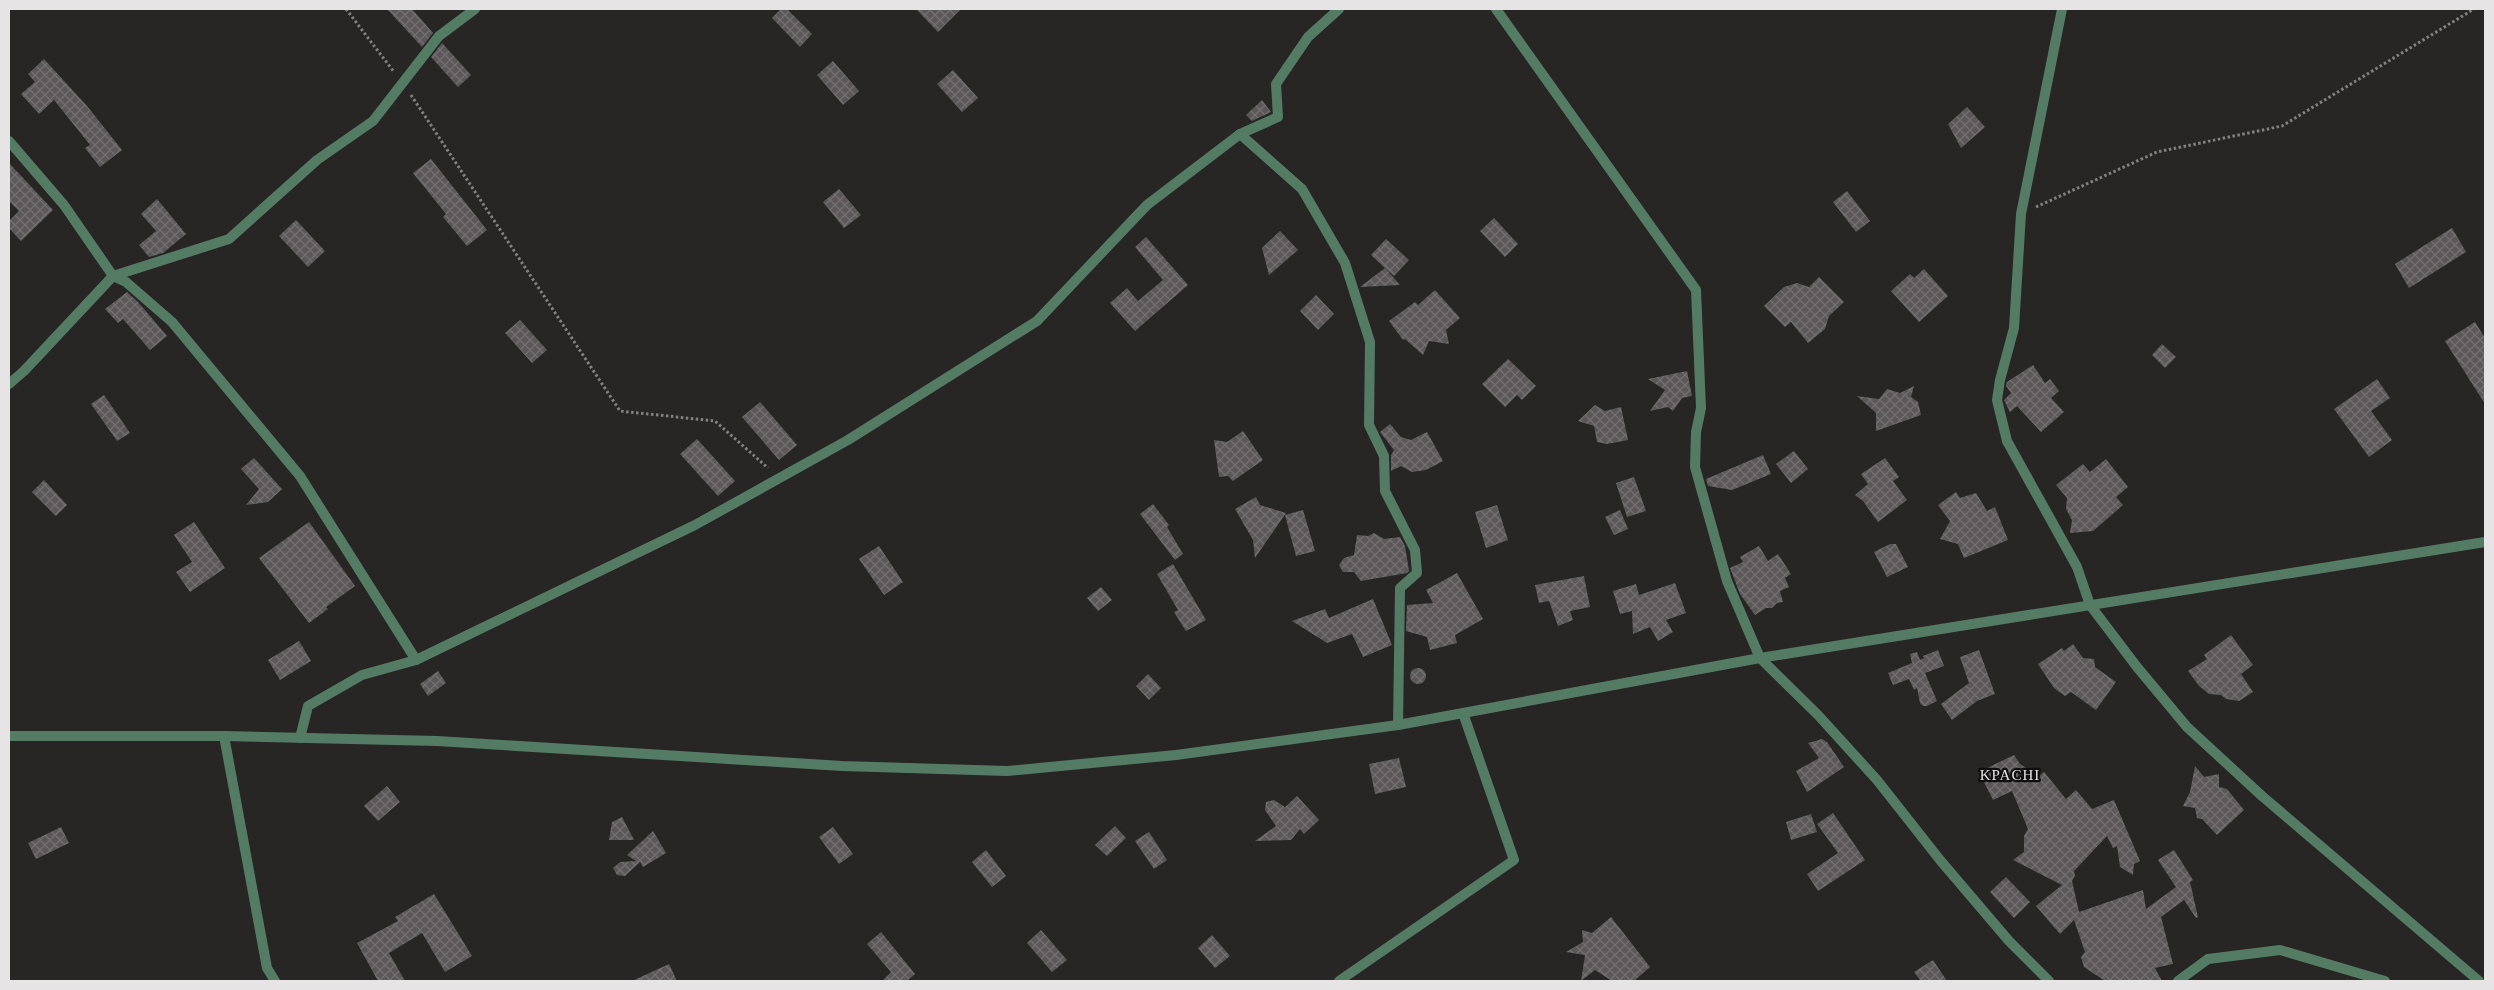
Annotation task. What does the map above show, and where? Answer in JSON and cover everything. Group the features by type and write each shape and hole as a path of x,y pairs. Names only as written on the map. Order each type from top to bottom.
{"street":[{"path":"9,384 24,371 113,276 229,239 317,160 373,121 440,36 476,9"},
{"path":"300,738 308,706 362,675 416,660 695,525 848,440 1037,321 1147,205 1240,134 1278,117 1276,84 1308,37 1339,9"},
{"path":"1496,9 1696,290 1701,408 1696,432 1695,467 1727,581 1760,658 1818,715 1878,780 1940,860 2009,941 2049,981"},
{"path":"2062,9 2021,214 2014,328 2000,380 1997,400 2001,423 2007,441 2077,567 2090,605 2137,667 2187,727 2262,796 2479,981"},
{"path":"1240,134 1302,189 1345,263 1370,342 1369,425 1384,456 1386,491 1415,550 1417,573 1400,588 1398,725"},
{"path":"9,141 64,204 113,276 126,282 172,322 300,476 416,660"},
{"path":"9,736 224,736 437,741 842,766 1007,771 1176,755 1398,725 1760,658 2485,542"},
{"path":"1339,981 1514,860 1463,713"},
{"path":"224,736 267,968 275,981"},
{"path":"2178,981 2208,959 2280,950 2385,981"}],"path":[{"path":"346,9 403,83 620,411 715,420 780,478"},
{"path":"2021,214 2158,152 2282,126 2474,9"}],"building":[{"path":"387,9 412,9 433,33 422,47"},
{"path":"781,9 787,9 812,34 800,47 772,18"},
{"path":"916,9 961,9 938,32"},
{"path":"442,43 471,75 458,87 431,57"},
{"path":"44,59 87,106 122,150 100,167 85,148 90,145 54,100 39,114 21,94 35,82 28,74"},
{"path":"833,61 859,91 843,105 817,75"},
{"path":"953,70 978,98 962,112 937,84"},
{"path":"1262,100 1271,112 1252,121 1246,115"},
{"path":"1967,107 1985,127 1961,148 1948,124"},
{"path":"431,159 487,230 467,246 443,217 446,214 413,173"},
{"path":"9,163 53,210 21,241 9,228 9,221 19,211 9,201"},
{"path":"839,189 861,215 844,228 823,202"},
{"path":"1847,191 1870,221 1856,232 1833,202"},
{"path":"157,199 186,234 163,253 149,257 139,245 156,231 141,214"},
{"path":"1494,218 1518,244 1505,257 1480,231"},
{"path":"296,220 325,251 308,267 279,236"},
{"path":"2452,228 2466,252 2409,288 2395,264"},
{"path":"1280,231 1298,250 1269,275 1262,248"},
{"path":"1146,237 1188,285 1135,331 1110,303 1127,288 1138,301 1163,280 1135,247"},
{"path":"1386,239 1409,260 1394,276 1386,269 1400,285 1360,287 1385,268 1371,255"},
{"path":"1924,269 1948,296 1919,322 1891,291 1910,274 1914,278"},
{"path":"1819,277 1844,302 1829,316 1825,329 1808,343 1791,322 1785,327 1764,306 1784,287 1797,283 1809,287"},
{"path":"1435,290 1460,318 1446,330 1449,344 1429,341 1423,355 1405,339 1403,340 1389,321 1415,302 1418,305"},
{"path":"127,292 167,336 150,350 123,319 118,323 105,309"},
{"path":"1316,295 1334,314 1318,330 1300,311"},
{"path":"520,320 547,350 532,363 505,333"},
{"path":"2475,322 2485,338 2485,404 2445,341"},
{"path":"2162,344 2176,357 2165,368 2152,355"},
{"path":"1508,359 1536,386 1522,400 1517,395 1505,407 1482,384"},
{"path":"2033,365 2045,383 2050,379 2059,391 2051,398 2064,412 2041,432 2017,406 2010,412 2004,400 2011,393 2006,386 2007,382"},
{"path":"1687,371 1692,396 1682,398 1673,411 1668,407 1650,411 1665,390 1648,379"},
{"path":"2377,379 2390,398 2371,411 2392,440 2369,457 2334,409"},
{"path":"1914,386 1911,397 1918,402 1921,415 1876,431 1876,413 1857,396 1879,399 1887,389 1900,393"},
{"path":"104,395 130,433 117,441 91,404"},
{"path":"760,402 797,445 779,460 742,417"},
{"path":"1595,405 1605,411 1621,407 1628,440 1607,444 1597,442 1594,426 1578,421"},
{"path":"1390,424 1401,437 1411,440 1427,432 1443,461 1426,470 1412,472 1401,466 1391,471 1391,455 1394,450 1380,432"},
{"path":"1243,431 1263,460 1233,481 1228,476 1219,477 1214,440 1227,442"},
{"path":"697,439 735,481 718,496 680,454"},
{"path":"1794,451 1808,469 1791,483 1776,464"},
{"path":"1763,455 1771,474 1732,490 1708,486 1706,479"},
{"path":"254,458 282,489 268,502 246,505 259,489 241,469"},
{"path":"1885,458 1899,477 1893,481 1907,500 1878,522 1863,501 1855,495 1868,484 1861,474"},
{"path":"2106,459 2128,487 2116,497 2123,505 2093,531 2070,533 2072,520 2066,509 2067,498 2056,485 2083,464 2090,472"},
{"path":"1634,477 1646,511 1627,517 1616,483"},
{"path":"44,480 67,505 56,516 32,492"},
{"path":"1956,492 1960,498 1976,493 1987,511 1995,507 2008,540 1964,558 1958,544 1940,539 1950,521 1938,505"},
{"path":"1256,497 1260,505 1286,513 1255,558 1253,540 1235,509"},
{"path":"1153,504 1169,525 1167,527 1183,554 1175,560 1140,514"},
{"path":"1497,505 1508,540 1486,548 1475,512"},
{"path":"1303,510 1315,551 1296,556 1285,515"},
{"path":"1620,510 1628,529 1614,535 1605,517"},
{"path":"194,522 225,568 190,592 176,572 192,562 174,535"},
{"path":"309,522 355,586 326,607 328,609 309,623 259,558"},
{"path":"1374,533 1384,539 1400,537 1405,546 1409,571 1407,573 1361,581 1354,572 1343,572 1339,565 1344,558 1354,555 1357,535 1368,536"},
{"path":"1890,544 1896,544 1908,567 1887,577 1874,552"},
{"path":"879,546 903,582 884,595 859,559"},
{"path":"1759,546 1768,561 1778,554 1791,574 1785,578 1789,587 1780,591 1783,602 1777,603 1772,608 1766,608 1755,615 1740,594 1730,568 1743,562 1740,557"},
{"path":"1173,564 1206,620 1186,631 1174,612 1178,610 1157,574"},
{"path":"1457,573 1483,619 1455,635 1457,643 1430,650 1427,637 1406,631 1407,605 1433,603 1426,590"},
{"path":"1584,576 1590,607 1570,611 1573,620 1558,626 1549,601 1539,603 1535,585"},
{"path":"1675,583 1686,613 1666,620 1673,632 1658,641 1650,627 1633,634 1632,611 1620,614 1613,591 1636,584 1639,595"},
{"path":"1101,587 1112,600 1098,611 1087,598"},
{"path":"1373,599 1392,645 1363,657 1352,634 1327,643 1292,621 1325,609 1329,618"},
{"path":"2231,635 2253,665 2241,674 2253,692 2239,701 2226,699 2221,695 2209,694 2199,686 2188,671 2207,659 2204,655"},
{"path":"299,641 311,661 280,680 268,660"},
{"path":"2073,644 2083,658 2094,659 2095,667 2116,682 2096,710 2071,692 2065,696 2054,688 2038,664 2062,648 2064,651"},
{"path":"1938,650 1944,666 1925,673 1937,701 1923,706 1920,703 1917,688 1914,690 1909,679 1893,685 1888,673 1912,663 1910,654 1917,652 1920,660 1924,658 1923,656"},
{"path":"1979,650 1995,694 1977,701 1952,720 1941,704 1969,683 1960,657"},
{"path":"1418,668 1426,676 1418,684 1410,676"},
{"path":"438,671 446,683 428,696 420,684"},
{"path":"1148,674 1161,688 1149,700 1136,686"},
{"path":"1822,739 1827,742 1844,767 1807,792 1796,771 1819,758 1808,743"},
{"path":"2014,755 2020,764 2028,769 2034,781 2044,772 2066,799 2076,790 2092,809 2114,800 2140,861 2134,864 2133,875 2120,867 2117,846 2113,848 2107,836 2074,871 2075,876 2072,881 2079,912 2143,890 2146,909 2176,887 2158,860 2174,850 2193,880 2190,882 2198,917 2196,918 2184,900 2161,917 2173,964 2155,968 2162,981 2105,981 2084,967 2081,957 2085,952 2074,920 2060,934 2036,906 2062,885 2013,860 2024,852 2024,836 2028,829 2012,791 1993,800 1979,772"},
{"path":"1399,758 1406,787 1375,794 1369,764"},
{"path":"2195,766 2204,777 2219,774 2219,787 2227,789 2244,810 2217,835 2202,819 2197,818 2195,808 2183,806 2190,792"},
{"path":"387,786 400,802 378,821 364,806"},
{"path":"1297,796 1319,820 1304,834 1300,829 1291,840 1255,841 1276,826 1265,810 1266,802 1274,800 1285,807"},
{"path":"1833,813 1865,860 1818,891 1807,874 1838,853 1817,824"},
{"path":"1811,814 1817,832 1791,840 1786,822"},
{"path":"622,817 634,840 609,840 612,822"},
{"path":"1115,826 1126,838 1107,856 1095,845"},
{"path":"61,827 69,843 36,859 28,843"},
{"path":"833,827 853,854 839,864 819,837"},
{"path":"653,831 666,853 643,867 640,862 625,876 617,875 613,868 620,862 636,861 627,855"},
{"path":"1149,832 1167,860 1154,869 1135,841"},
{"path":"986,850 1006,876 992,887 972,862"},
{"path":"2006,877 2030,902 2014,918 1990,892"},
{"path":"434,894 472,956 445,972 422,933 389,953 405,981 378,981 357,943 398,921 395,917"},
{"path":"1611,917 1650,967 1634,981 1612,981 1595,970 1581,981 1585,955 1566,952 1583,942 1582,930 1592,933"},
{"path":"1041,930 1067,960 1052,972 1027,943"},
{"path":"881,932 915,974 907,981 882,981 891,972 867,944"},
{"path":"1212,935 1230,956 1215,968 1198,948"},
{"path":"1933,960 1947,981 1921,981 1914,972"},
{"path":"669,964 677,981 632,981"}],"district":[{"name":"KPACHI","path":"2010,775"}]}
